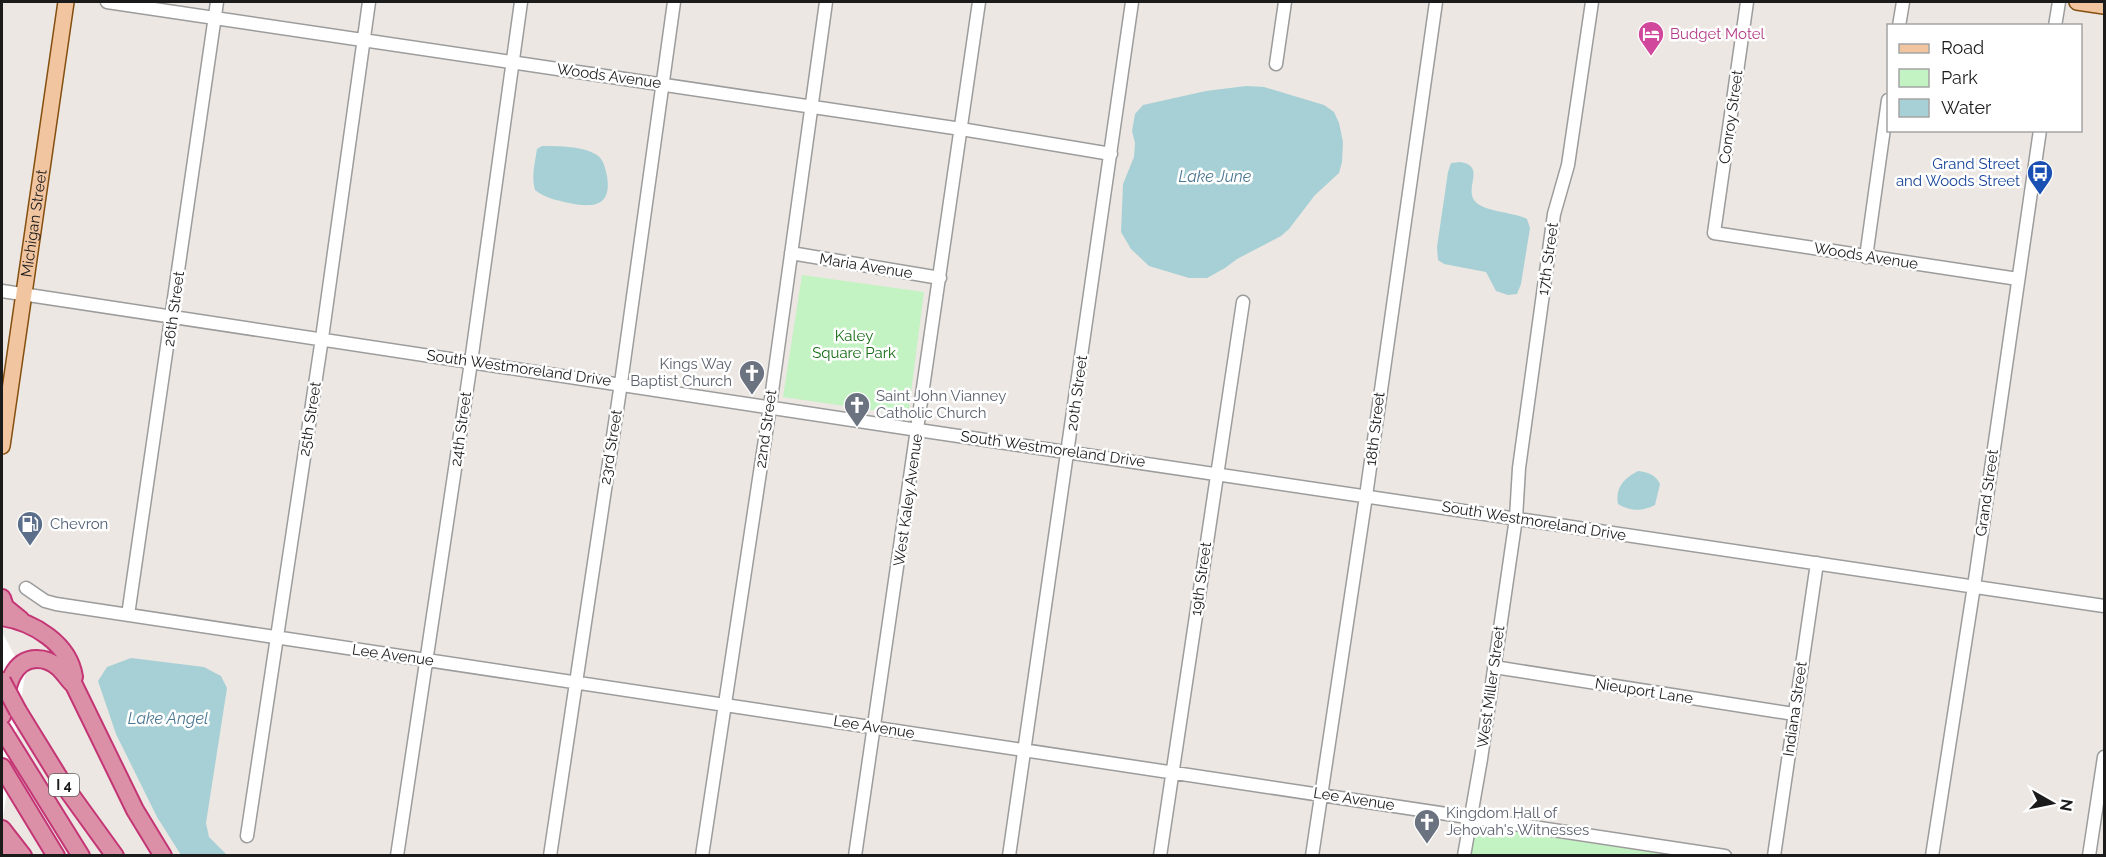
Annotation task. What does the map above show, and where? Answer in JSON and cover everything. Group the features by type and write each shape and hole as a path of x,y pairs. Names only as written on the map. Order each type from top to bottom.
{"highway":[{"path":"2,598 5,607 21,621"},
{"path":"2,617 21,621 42,631 59,646 74,675 74,685"},
{"path":"2,716 10,680 18,664 29,659 45,659 59,668 74,685 135,810 162,852"},
{"name":"I 4","path":"2,681 63,784 116,855"},
{"path":"2,729 81,855"},
{"path":"5,773 56,855"},
{"path":"2,829 23,855"},
{"path":"2,848 7,855"}],"main road":[{"name":"Michigan Street","path":"2,446 66,2"},
{"path":"2077,2 2104,6"}],"street":[{"name":"Woods Avenue","path":"107,2 961,129 1111,154"},
{"name":"26th Street","path":"128,615 217,2"},
{"name":"25th Street","path":"247,836 322,338 369,2"},
{"name":"24th Street","path":"397,855 471,362 521,2"},
{"name":"23rd Street","path":"550,855 621,384 674,2"},
{"name":"22nd Street","path":"702,855 770,406 826,2"},
{"name":"West Kaley Avenue","path":"855,855 979,2"},
{"name":"20th Street","path":"1009,855 1132,2"},
{"path":"1276,64 1285,2"},
{"name":"18th Street","path":"1312,855 1436,2"},
{"name":"17th Street","path":"1516,518 1519,468 1554,214 1568,165 1592,2"},
{"name":"Conroy Street","path":"1714,233 1747,2"},
{"path":"1899,24 1903,2"},
{"path":"2055,24 2059,2"},
{"path":"1866,256 1887,107"},
{"name":"Grand Street","path":"1932,855 1974,586 2040,132"},
{"name":"Woods Avenue","path":"1714,233 2018,279"},
{"name":"Maria Avenue","path":"791,253 940,278"},
{"name":"South Westmoreland Drive","path":"2,291 2104,606"},
{"name":"19th Street","path":"1160,855 1243,302"},
{"name":"West Miller Street","path":"1464,855 1516,518"},
{"name":"Indiana Street","path":"1774,855 1817,563"},
{"name":"Lee Avenue","path":"26,588 35,596 51,603 1725,855"},
{"name":"Nieuport Lane","path":"1494,667 1794,714"},
{"path":"2089,855 2104,757"}],"green space":[{"name":"Kaley Square Park","path":"802,275 924,292 908,415 783,397"},
{"path":"1483,828 1670,855 1467,856 1474,830"}],"water":[{"name":"Lake June","path":"1246,86 1264,87 1324,105 1334,112 1343,142 1339,173 1315,195 1281,236 1207,278 1189,278 1149,266 1131,249 1121,232 1123,184 1134,157 1135,143 1132,131 1135,114 1143,105 1206,91"},
{"path":"542,146 578,148 597,155 604,164 607,176 607,194 604,199 593,205 578,205 551,198 535,190 534,164 537,149"},
{"path":"1460,162 1472,168 1472,195 1478,204 1527,219 1530,228 1521,284 1517,294 1508,295 1496,291 1486,272 1444,264 1438,260 1437,247 1448,172 1451,163"},
{"path":"1638,471 1651,474 1660,484 1655,505 1640,510 1618,504 1617,498 1619,488 1625,480"},
{"name":"Lake Angel","path":"131,658 204,667 221,676 227,688 206,823 209,837 227,855 181,855 157,817 116,734 98,681 107,667"}],"pier":[{"path":"2,632 25,675 2,824"}],"place":[{"name":"Budget Motel","path":"1651,57"},
{"name":"Grand Street and Woods Street","path":"2040,196"},
{"name":"Kings Way Baptist Church","path":"752,396"},
{"name":"Saint John Vianney Catholic Church","path":"857,428"},
{"name":"Chevron","path":"30,547"},
{"name":"Kingdom Hall of Jehovah's Witnesses","path":"1427,845"}]}
